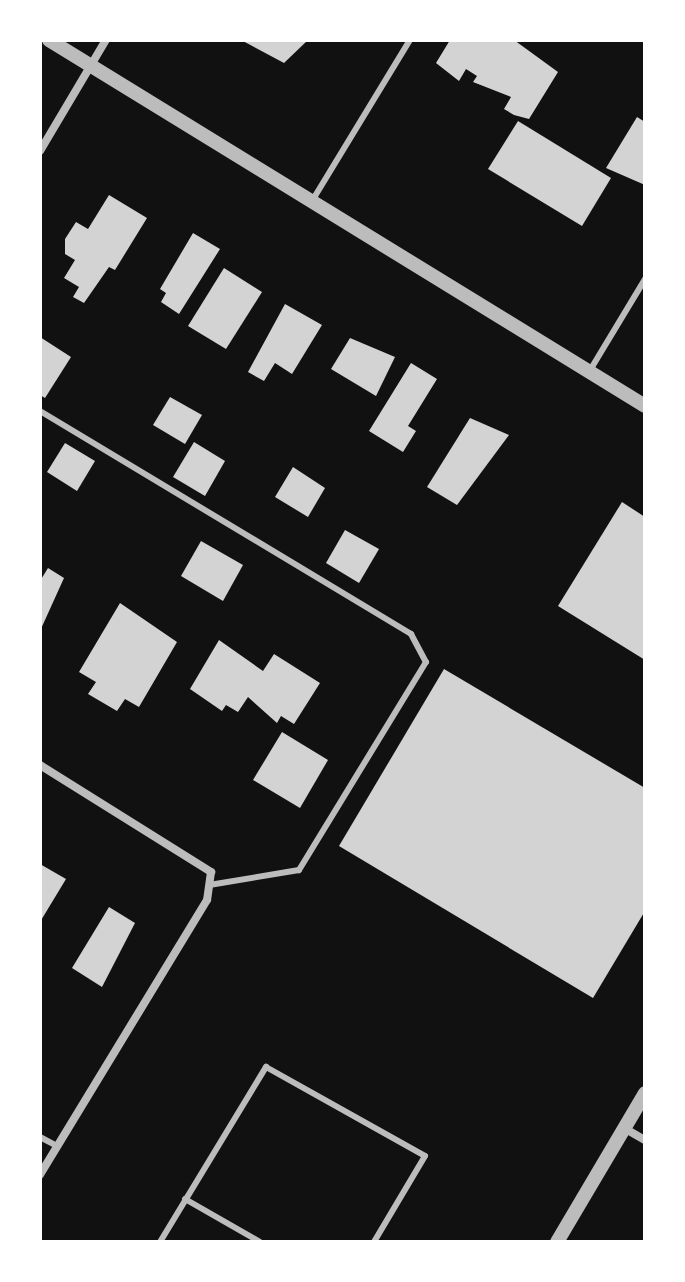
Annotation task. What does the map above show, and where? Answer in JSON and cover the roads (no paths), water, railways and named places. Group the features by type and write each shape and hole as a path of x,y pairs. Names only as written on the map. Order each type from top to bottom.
{"street":[{"path":"49,40 645,406"},
{"path":"40,151 106,40"},
{"path":"40,765 211,872 207,900 40,1175"},
{"path":"557,1242 645,1093"},
{"path":"624,1128 645,1140"}],"lane":[{"path":"312,201 410,40"},
{"path":"589,372 645,279"},
{"path":"40,411 411,634 426,662 299,870 209,885"},
{"path":"160,1242 266,1067 425,1156 374,1242"},
{"path":"40,1137 57,1146"},
{"path":"185,1199 260,1242"}]}
